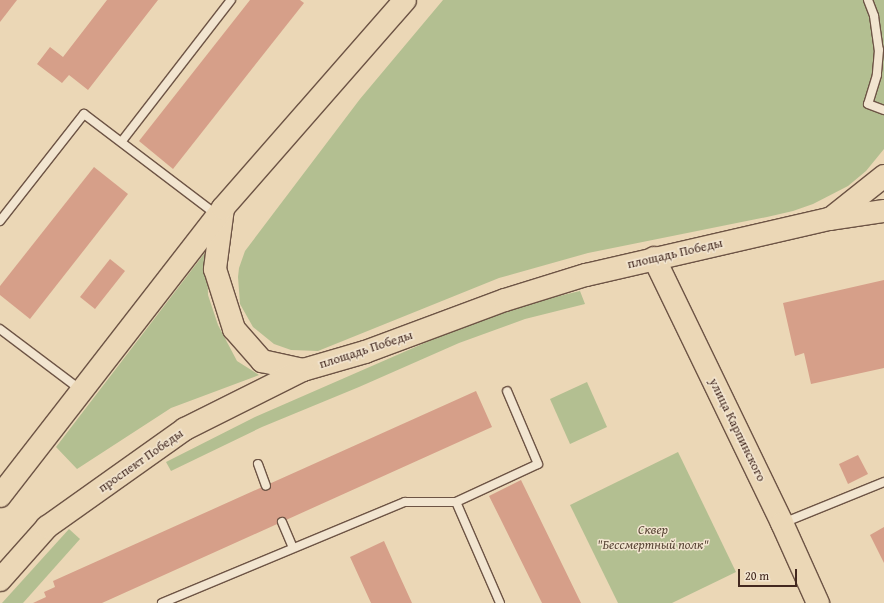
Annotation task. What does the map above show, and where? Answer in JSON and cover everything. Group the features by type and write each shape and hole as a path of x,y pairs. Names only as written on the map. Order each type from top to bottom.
{"main road":[{"path":"0,496 220,212 401,3"},
{"name":"площадь Победы","path":"220,212 215,269 234,329 262,361 303,370 366,352 505,300 586,275 654,258 829,219 884,176"},
{"path":"829,219 884,211"},
{"name":"улица Карпинского","path":"654,258 782,523 818,603"},
{"name":"проспект Победы","path":"0,580 47,527 186,429 303,370"}],"lane":[{"path":"122,141 231,0"},
{"path":"868,0 874,16 879,50 877,75 868,104 884,110"},
{"path":"0,221 84,114 220,212"},
{"path":"0,329 82,391"},
{"path":"162,603 405,502 456,502 538,464 507,391"},
{"path":"258,464 266,486"},
{"path":"782,523 884,482"},
{"path":"456,502 500,603"},
{"path":"282,522 293,548"}],"green space":[{"path":"443,0 884,0 884,149 866,171 848,186 813,204 793,211 588,253 499,278 318,351 291,350 274,344 253,327 240,304 238,277 239,268 245,251 360,99"},
{"path":"207,250 208,295 218,325 237,361 259,375 171,408 77,469 56,447"},
{"path":"580,291 585,304 525,319 459,343 359,387 262,427 171,471 166,462 255,417 452,331 517,306"},
{"path":"587,382 607,427 570,444 550,399"},
{"name":"Сквер \"Бессмертный полк\"","path":"678,452 736,572 672,603 618,603 570,505"},
{"path":"69,529 80,539 23,603 2,603"}],"building":[{"path":"0,0 17,0 0,22"},
{"path":"107,0 158,0 88,90 69,75 62,83 37,64 50,47 63,57"},
{"path":"250,0 300,0 304,3 173,169 139,141"},
{"path":"94,167 128,194 30,319 0,295 0,286"},
{"path":"110,259 125,271 95,309 80,297"},
{"path":"884,280 884,368 811,384 804,353 795,356 783,303"},
{"path":"476,391 492,427 102,603 33,603 46,597 44,592 55,587 53,581"},
{"path":"858,455 868,474 848,484 839,464"},
{"path":"521,480 581,603 542,603 489,496"},
{"path":"884,527 884,563 870,535"},
{"path":"384,541 412,603 371,603 350,557"}]}
